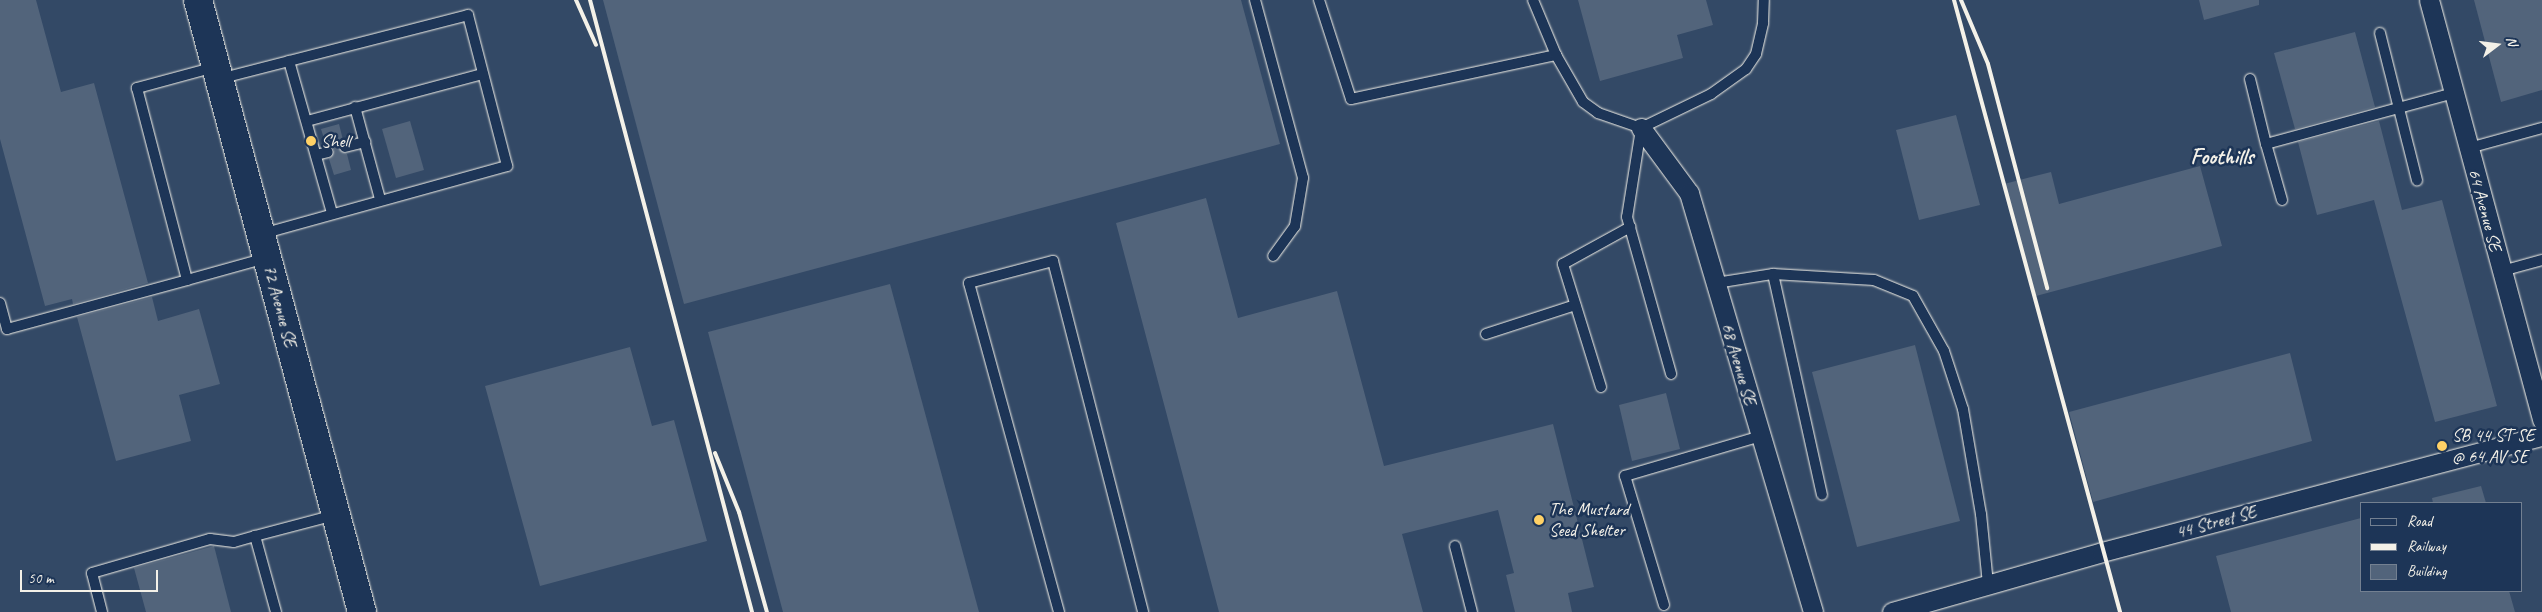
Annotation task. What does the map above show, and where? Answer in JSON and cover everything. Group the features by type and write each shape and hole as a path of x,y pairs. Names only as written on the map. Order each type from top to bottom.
{"street":[{"name":"72 Avenue SE","path":"198,0 362,612"},
{"name":"64 Avenue SE","path":"2429,0 2542,420"},
{"name":"68 Avenue SE","path":"1641,128 1689,193 1812,612"},
{"name":"44 Street SE","path":"1892,612 1988,584 2542,436"}],"lane":[{"path":"1255,0 1303,178 1294,226 1273,256"},
{"path":"1319,0 1351,99 1556,55"},
{"path":"1533,0 1570,84 1583,102 1598,113 1641,128 1711,94 1746,69 1756,54 1763,23 1764,0"},
{"path":"0,303 7,329 187,280 332,213 507,166 468,15 289,61 137,88 187,280"},
{"path":"2380,33 2417,180"},
{"path":"289,61 332,213"},
{"path":"307,121 484,74"},
{"path":"2250,79 2282,200"},
{"path":"2266,144 2454,93"},
{"path":"355,107 380,199"},
{"path":"1641,128 1627,217 1671,374"},
{"path":"2469,148 2542,128"},
{"path":"345,147 365,142"},
{"path":"316,156 328,152"},
{"path":"1601,387 1563,264 1630,227"},
{"path":"2502,271 2542,260"},
{"path":"1059,612 969,283 1053,261 1143,612"},
{"path":"1716,283 1773,274 1874,280 1913,296 1944,351 1963,409 1981,514 1988,584"},
{"path":"1773,274 1822,495"},
{"path":"1486,334 1575,305"},
{"path":"1664,605 1626,476 1761,436"},
{"path":"102,612 92,573 210,540 234,542 335,515"},
{"path":"255,536 276,612"},
{"path":"1455,546 1472,612"}],"shaded area":[{"path":"0,0 2542,0 2542,612 0,612"}],"building":[{"path":"0,0 36,0 61,92 94,83 148,283 73,304 72,299 45,306 0,139"},
{"path":"603,0 1241,0 1280,144 684,304"},
{"path":"1578,0 1706,0 1713,25 1677,35 1683,58 1600,81"},
{"path":"2199,0 2259,0 2259,5 2204,20"},
{"path":"2474,0 2542,0 2542,90 2501,102"},
{"path":"2355,32 2375,107 2295,129 2274,53"},
{"path":"1956,115 1980,205 1919,220 1896,130"},
{"path":"410,121 424,170 396,178 382,129"},
{"path":"2379,121 2402,210 2442,200 2497,406 2435,422 2374,200 2317,215 2298,142"},
{"path":"339,124 343,140 339,149 347,154 351,170 334,175 329,159 334,150 326,145 321,129"},
{"path":"2200,166 2222,246 2036,296 2004,184 2051,172 2059,204"},
{"path":"1206,198 1238,318 1337,291 1384,466 1553,424 1594,587 1568,593 1572,612 1515,612 1506,575 1514,573 1498,510 1402,534 1423,612 1219,612 1116,223"},
{"path":"890,284 979,612 783,612 708,332"},
{"path":"152,297 158,321 199,309 220,384 179,395 191,441 116,461 77,317"},
{"path":"1915,345 1960,521 1857,547 1812,372"},
{"path":"630,347 652,426 674,420 707,541 540,586 485,386"},
{"path":"2290,353 2312,441 2093,502 2069,412"},
{"path":"1666,393 1680,449 1632,461 1619,405"},
{"path":"2481,486 2486,502 2433,502 2432,498"},
{"path":"2360,518 2360,592 2509,592 2515,612 2231,612 2216,556"},
{"path":"214,546 231,612 146,612 134,568"}],"railway":[{"path":"576,0 596,45"},
{"path":"590,0 752,612"},
{"path":"1954,0 2120,612"},
{"path":"1961,0 1988,64 2047,288"},
{"path":"715,453 739,512 767,612"}],"place":[{"name":"Shell","path":"311,141"},
{"name":"SB 44 ST SE @ 64 AV SE","path":"2442,446"},
{"name":"The Mustard Seed Shelter","path":"1539,520"}],"district":[{"name":"Foothills","path":"2222,158"}]}
